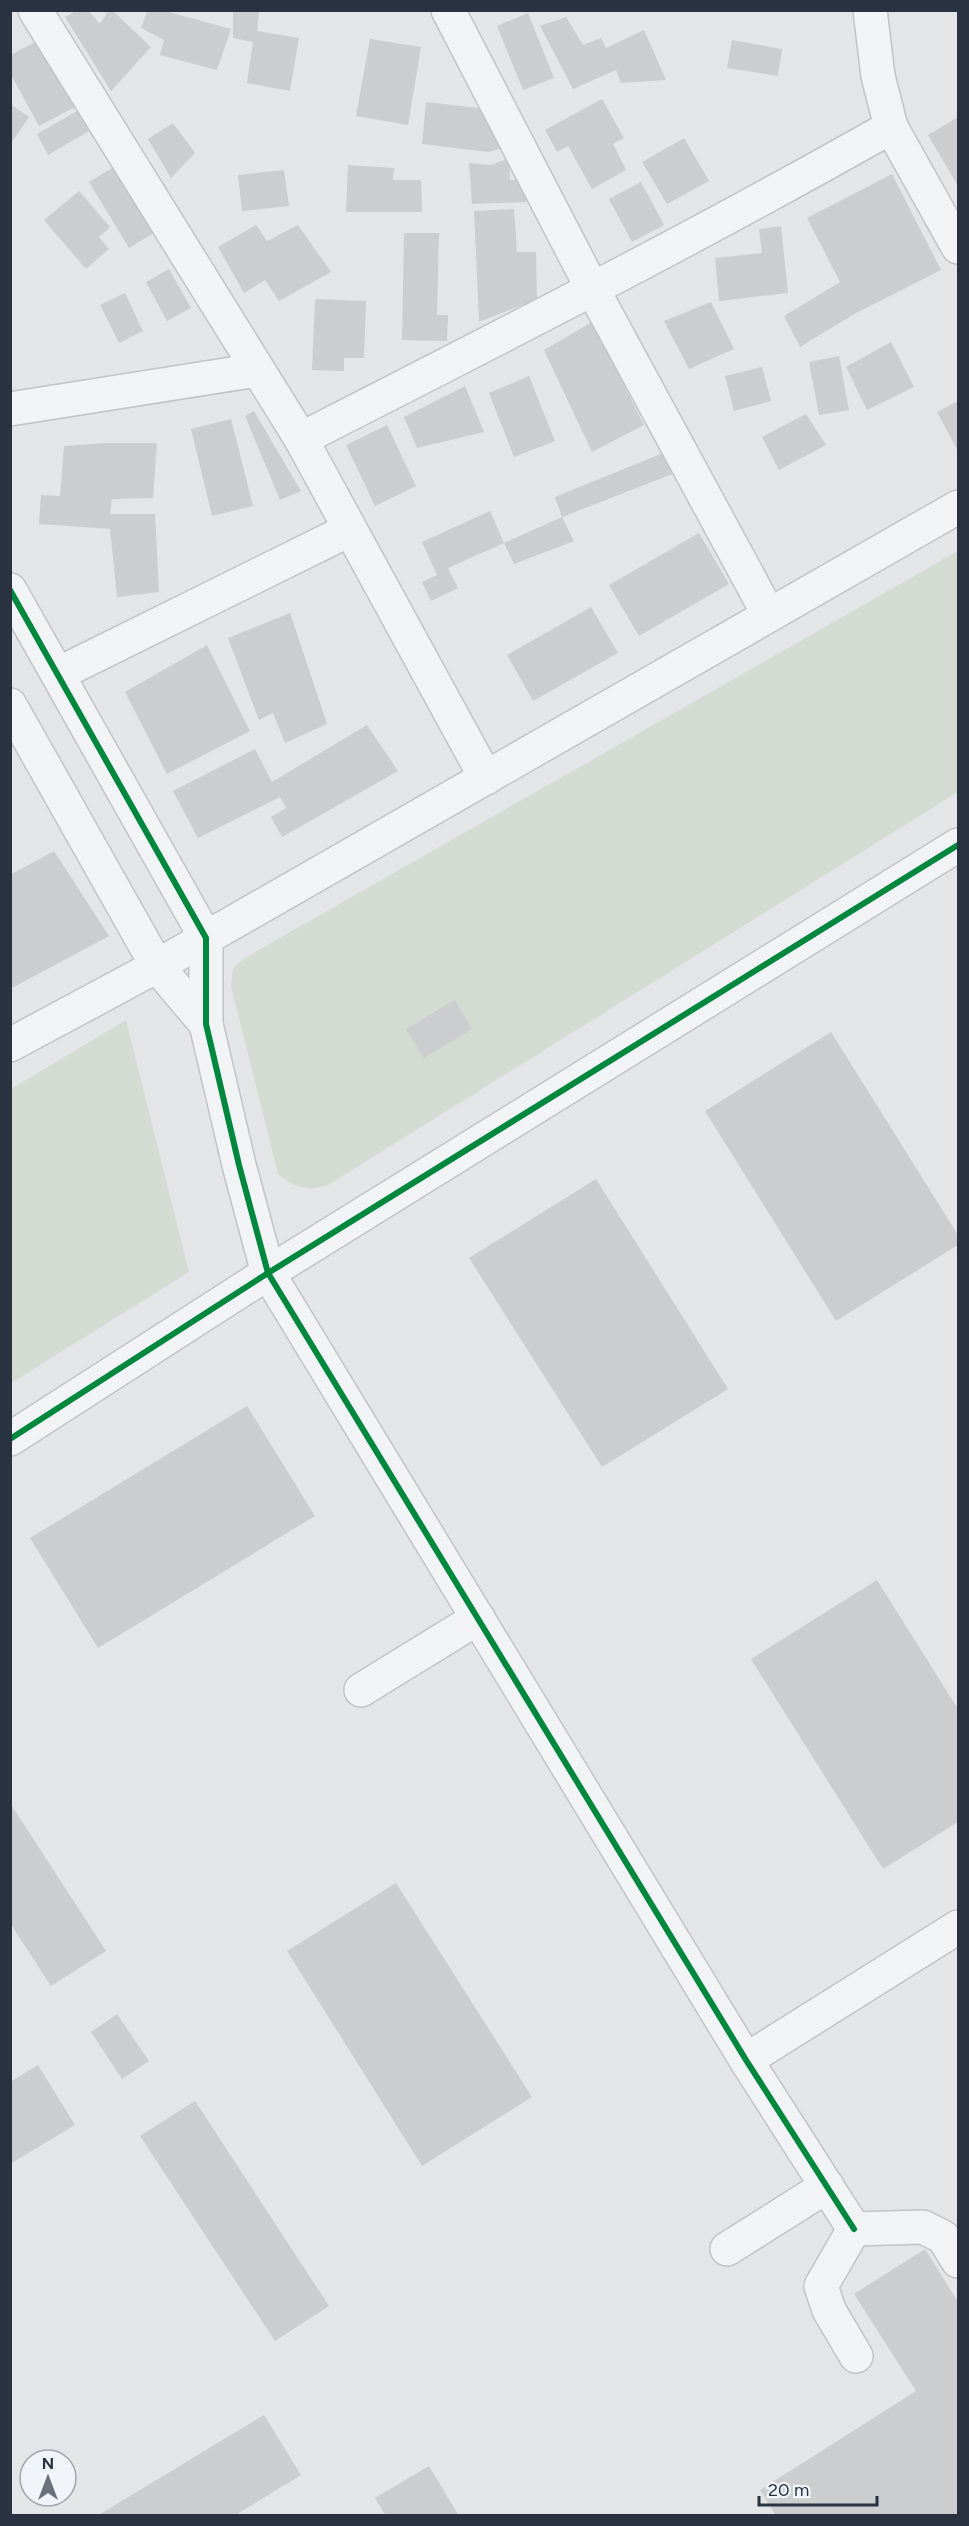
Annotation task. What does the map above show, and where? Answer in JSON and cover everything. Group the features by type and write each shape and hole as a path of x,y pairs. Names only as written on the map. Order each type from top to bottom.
{"street":[{"path":"34,10 301,439 486,778"},
{"path":"448,10 593,290 769,615"},
{"path":"870,10 878,75 891,127 958,247"},
{"path":"301,439 593,290 747,208 891,127"},
{"path":"10,409 257,370"},
{"path":"10,1045 157,966 958,507"},
{"path":"58,674 349,530"},
{"path":"10,590 206,938 206,1024 268,1274 746,2060 854,2229"},
{"path":"13,717 157,966 206,1024"},
{"path":"10,1439 268,1274 954,857"},
{"path":"362,1690 477,1618"},
{"path":"746,2060 958,1927"},
{"path":"727,2249 827,2186"},
{"path":"854,2229 923,2227 943,2237 958,2261"},
{"path":"854,2229 821,2286 829,2310 856,2356"}],"shaded area":[{"path":"958,551 958,792 328,1185 314,1188 301,1187 278,1174 231,987 233,968 245,958"},
{"path":"126,1020 189,1272 11,1383 11,1089"}],"building":[{"path":"78,10 88,10 100,24 109,10 112,10 151,47 111,91 65,17"},
{"path":"148,10 161,10 231,29 217,70 160,55 164,40 141,28"},
{"path":"233,11 259,12 257,31 299,38 290,91 247,83 253,42 233,38"},
{"path":"528,13 554,78 523,90 497,26"},
{"path":"566,17 583,45 601,38 606,48 644,30 666,80 621,83 616,70 573,89 540,26"},
{"path":"41,39 77,106 39,126 10,73 10,55"},
{"path":"370,39 421,47 408,125 356,116"},
{"path":"732,40 782,49 778,76 727,68"},
{"path":"602,99 624,138 613,144 626,170 592,189 568,146 557,152 545,130"},
{"path":"426,102 479,108 488,105 503,148 488,152 422,144"},
{"path":"10,104 29,117 10,145"},
{"path":"79,110 91,130 48,155 37,134"},
{"path":"958,117 958,186 928,135"},
{"path":"173,123 195,153 171,178 148,139"},
{"path":"684,138 709,181 667,204 642,162"},
{"path":"509,158 510,180 524,180 526,202 472,204 469,163 491,165"},
{"path":"348,165 394,168 393,180 421,180 422,212 346,212"},
{"path":"114,167 154,233 129,248 89,182"},
{"path":"284,170 289,206 242,211 238,175"},
{"path":"892,174 941,270 856,313 800,347 784,316 840,282 807,218"},
{"path":"641,182 664,225 632,242 609,199"},
{"path":"79,191 110,227 99,237 109,249 86,269 44,220"},
{"path":"514,209 517,252 536,252 537,299 479,322 474,211"},
{"path":"256,225 267,241 298,225 331,272 279,301 265,280 244,293 218,247"},
{"path":"781,226 788,293 719,301 715,258 762,253 759,229"},
{"path":"404,233 439,233 437,315 448,315 447,341 402,340"},
{"path":"169,269 191,308 167,321 146,282"},
{"path":"125,293 143,331 119,343 100,305"},
{"path":"315,299 366,301 364,358 344,358 344,371 312,370"},
{"path":"711,302 734,349 689,369 664,321"},
{"path":"592,322 644,425 592,452 544,350"},
{"path":"891,342 914,387 867,410 846,367"},
{"path":"839,356 849,410 819,415 809,362"},
{"path":"762,367 771,401 734,411 725,376"},
{"path":"529,376 555,441 514,457 489,393"},
{"path":"465,386 484,432 417,448 404,417"},
{"path":"958,401 958,451 937,412"},
{"path":"254,411 301,491 280,500 245,416"},
{"path":"806,414 826,445 779,470 762,437"},
{"path":"231,419 253,506 212,516 191,429"},
{"path":"387,425 416,486 375,506 346,445"},
{"path":"157,443 153,498 112,499 110,514 155,514 159,592 117,597 110,529 39,524 41,495 60,496 64,446"},
{"path":"663,453 675,473 562,517 555,497"},
{"path":"490,511 504,543 448,568 458,588 431,601 422,582 437,575 422,542"},
{"path":"562,517 574,541 514,564 504,543"},
{"path":"699,533 729,584 639,636 609,585"},
{"path":"591,607 618,653 533,701 507,655"},
{"path":"290,613 327,724 285,743 273,713 259,720 228,638"},
{"path":"207,645 250,731 167,774 125,692"},
{"path":"367,725 398,771 282,837 271,817 286,808 280,797 198,838 173,791 255,749 272,782"},
{"path":"54,851 109,936 10,989 10,875"},
{"path":"455,1000 472,1029 424,1058 406,1029"},
{"path":"831,1032 958,1235 958,1245 836,1321 705,1111"},
{"path":"596,1179 728,1389 602,1467 469,1258"},
{"path":"247,1406 315,1516 98,1648 30,1538"},
{"path":"877,1580 958,1709 958,1822 883,1869 751,1659"},
{"path":"10,1803 106,1951 51,1986 10,1923"},
{"path":"396,1883 532,2097 422,2166 287,1951"},
{"path":"117,2014 149,2061 122,2079 91,2032"},
{"path":"38,2065 75,2125 10,2164 10,2082"},
{"path":"195,2101 329,2306 275,2341 140,2136"},
{"path":"925,2249 958,2302 958,2516 776,2516 760,2490 916,2391 854,2294"},
{"path":"264,2415 301,2475 234,2516 97,2516"},
{"path":"429,2466 459,2516 386,2516 375,2498"}],"cycle path":[{"path":"10,590 206,938 206,1024 239,1165 268,1273 746,2060 854,2229"},
{"path":"10,1439 268,1273 958,845"}]}
